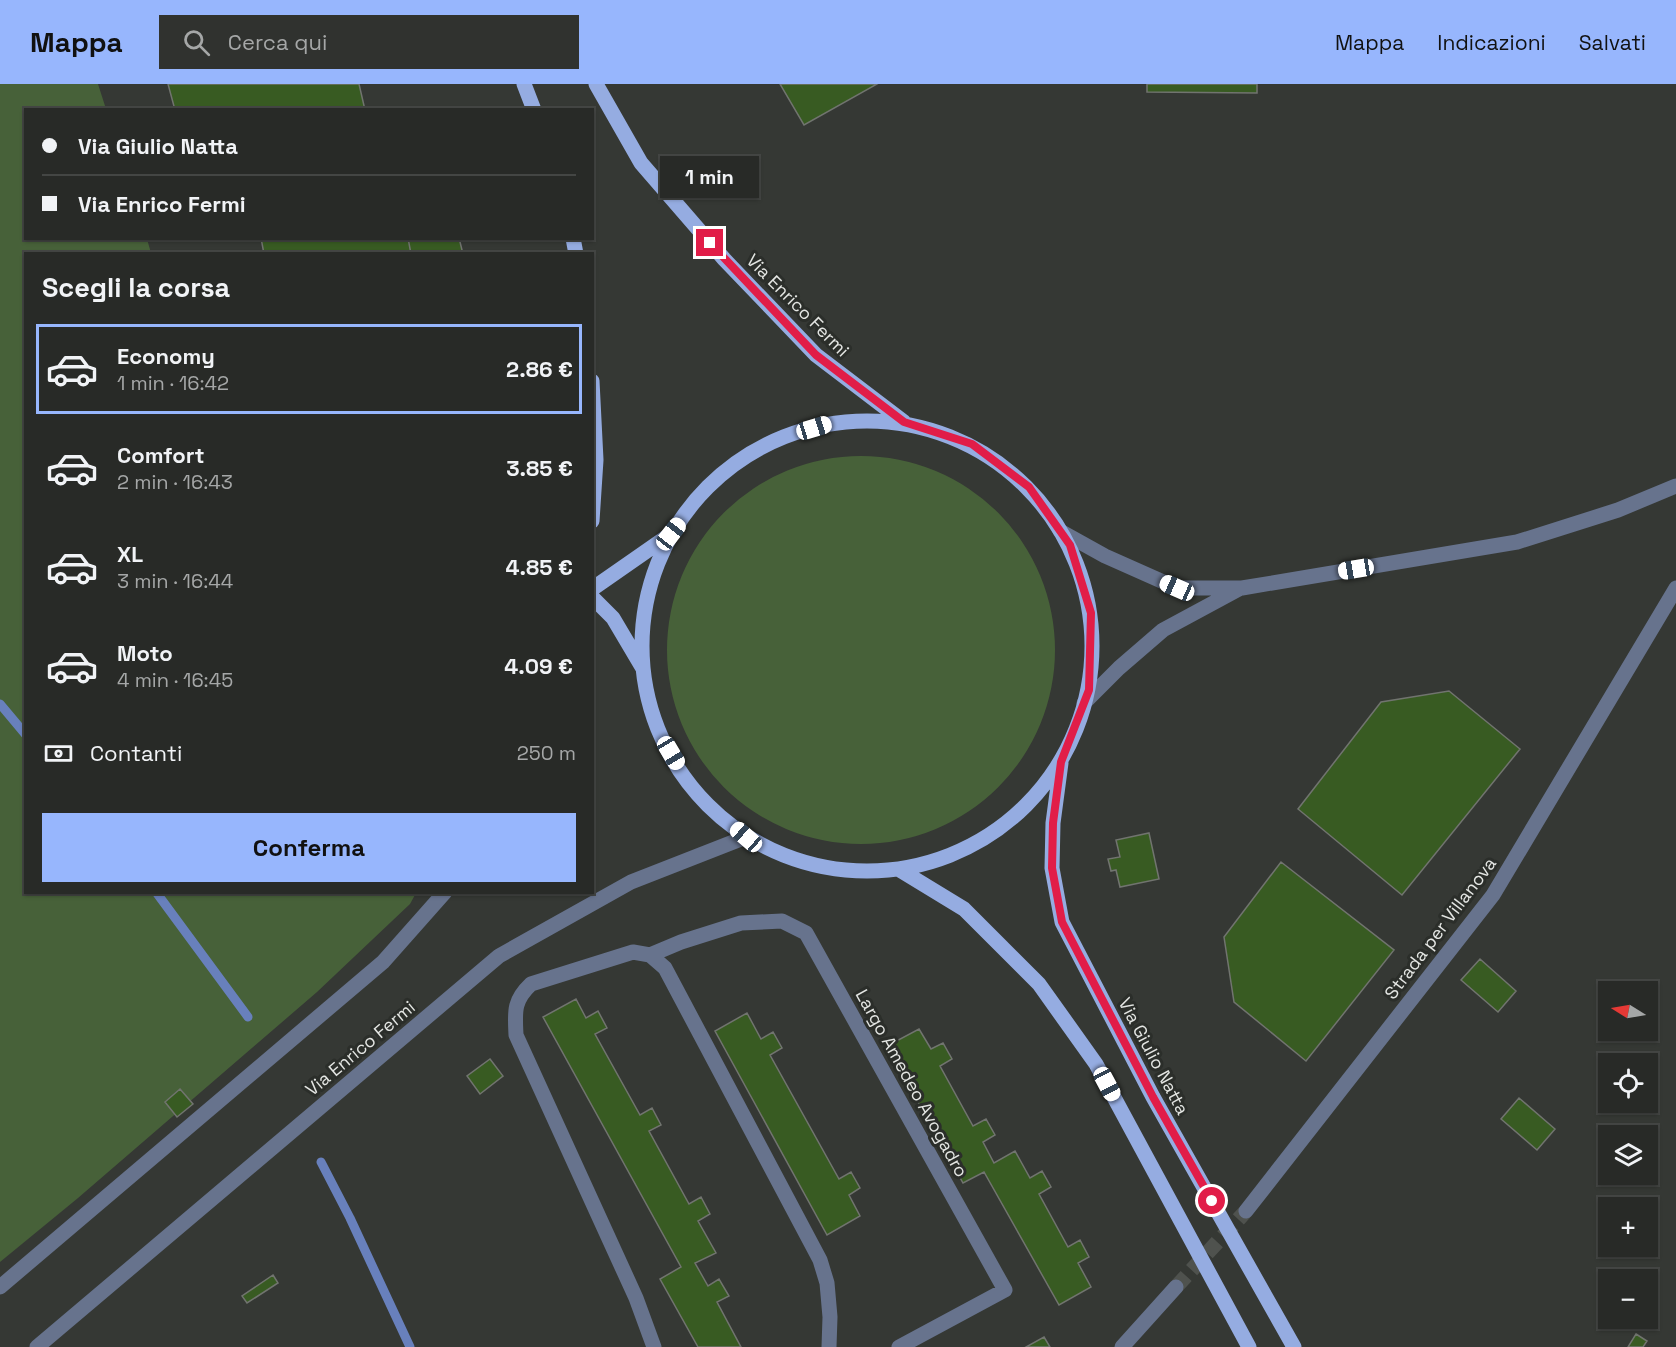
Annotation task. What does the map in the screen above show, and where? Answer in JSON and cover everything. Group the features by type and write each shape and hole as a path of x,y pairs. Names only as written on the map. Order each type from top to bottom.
{"main road":[{"path":"524,84 533,108"},
{"name":"Via Enrico Fermi","path":"596,84 641,163 724,259 816,355 904,422"},
{"path":"594,420 596,460 594,490"},
{"path":"594,588 671,534 714,480 770,441 836,421 904,422 972,444 1029,487 1070,545 1091,613 1089,690 1061,762 1018,814 963,851 900,870 846,871 795,860 746,837 694,792 659,733 642,667 613,618 594,599"},
{"path":"642,667 646,598 671,534"},
{"name":"Via Giulio Natta","path":"1061,762 1053,823 1052,868 1062,922 1153,1097 1294,1347"},
{"path":"900,870 964,909 1039,984 1096,1064 1249,1347"}],"street":[{"path":"1060,531 1106,556 1177,588 1242,588 1517,542 1618,510 1676,486"},
{"path":"1084,704 1119,668 1163,630 1242,588"},
{"name":"Strada per Villanova","path":"1246,1211 1493,895 1676,588"},
{"name":"Via Enrico Fermi","path":"37,1347 499,956 631,882 746,837"},
{"path":"0,1287 383,962 443,894"},
{"name":"Largo Amedeo Avogadro","path":"654,1347 636,1298 516,1035 514,1013 520,994 531,984 633,952 650,955 681,942 741,923 782,921 806,933 1005,1290 899,1347"},
{"path":"650,955 665,968 820,1260 827,1283 830,1317 829,1347"},
{"path":"1122,1347 1176,1287"}],"green space":[{"path":"0,84 98,84 106,108 24,108 24,240 147,240 151,252 24,252 24,894 415,894 410,904 317,992 78,1198 0,1262"},
{"path":"861,456 899,459 935,471 969,488 998,513 1023,542 1040,576 1052,612 1055,650 1052,688 1040,724 1023,758 998,787 969,812 935,829 899,841 861,844 823,841 787,829 753,812 724,787 699,758 682,724 670,688 667,650 670,612 682,576 699,542 724,513 753,488 787,471 823,459"}],"building":[{"path":"168,84 359,84 365,108 174,108"},
{"path":"780,84 877,84 804,125"},
{"path":"1147,84 1257,84 1257,93 1147,92"},
{"path":"261,240 408,240 411,252 264,252"},
{"path":"408,240 460,240 462,252 411,252"},
{"path":"1449,691 1520,749 1402,895 1298,809 1381,702"},
{"path":"1149,833 1159,879 1120,887 1116,870 1111,871 1108,859 1120,857 1116,840"},
{"path":"1281,862 1394,950 1306,1061 1234,1002 1224,937"},
{"path":"1480,959 1516,991 1498,1012 1461,980"},
{"path":"576,999 586,1018 598,1011 607,1028 595,1034 640,1115 652,1108 661,1125 649,1131 689,1204 701,1197 710,1214 698,1221 716,1253 695,1263 708,1286 719,1279 729,1296 717,1302 741,1347 698,1347 660,1279 681,1267 543,1017"},
{"path":"747,1013 761,1039 773,1032 782,1048 770,1055 839,1179 851,1172 860,1188 849,1195 860,1216 827,1235 715,1031"},
{"path":"919,1029 931,1049 943,1043 952,1059 940,1066 973,1126 986,1119 995,1135 983,1142 994,1163 1015,1151 1030,1178 1042,1171 1051,1187 1039,1194 1068,1247 1080,1240 1089,1257 1078,1263 1091,1287 1059,1305 984,1172 963,1183 887,1046"},
{"path":"490,1059 503,1076 480,1094 467,1076"},
{"path":"180,1089 193,1104 177,1117 165,1102"},
{"path":"1519,1098 1555,1129 1537,1150 1501,1119"},
{"path":"273,1275 278,1283 247,1303 242,1296"},
{"path":"1636,1334 1647,1341 1643,1347 1628,1347"},
{"path":"1044,1337 1050,1347 1026,1347"}],"waterway":[{"path":"0,704 24,733"},
{"path":"157,894 248,1017"},
{"path":"321,1162 350,1218 410,1347"}],"tunnel":[{"path":"1176,1287 1246,1211"}],"route":[{"path":"710,243 816,355 904,422 972,444 1029,487 1070,545 1091,613 1089,690 1061,762 1053,823 1052,868 1062,922 1153,1097 1212,1201"}]}
